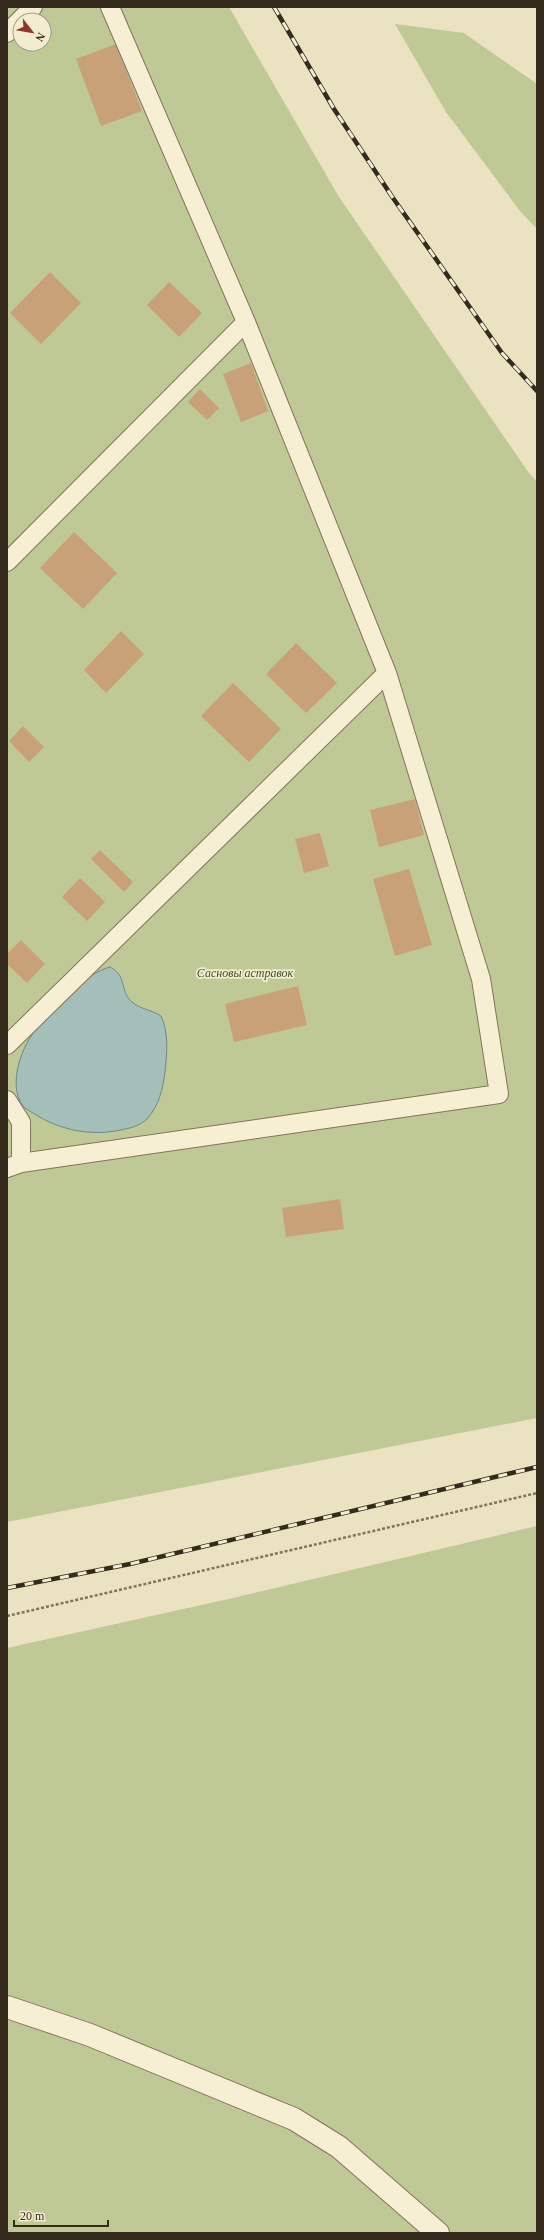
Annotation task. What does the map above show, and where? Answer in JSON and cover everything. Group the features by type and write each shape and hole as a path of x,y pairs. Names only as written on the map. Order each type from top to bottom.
{"street":[{"path":"7,2007 90,2035 294,2119 339,2148 438,2233"}],"lane":[{"path":"7,33 32,7"},
{"path":"7,1100 21,1122 14,1166 499,1094 481,979 387,673 246,322 110,7"},
{"path":"7,562 246,322"},
{"path":"7,1045 387,673"}],"path":[{"path":"7,1616 537,1493"}],"green space":[{"name":"Сасновы астравок","path":"7,7 229,7 339,197 529,473 537,482 537,1418 7,1522"},
{"path":"395,24 464,33 537,84 537,229 520,211 446,112"},
{"path":"537,1526 537,2233 7,2233 7,1648 233,1598"}],"water":[{"path":"110,967 119,975 128,998 139,1006 161,1016 164,1023 167,1043 162,1090 151,1114 145,1121 134,1127 101,1132 78,1131 43,1119 23,1106 18,1097 16,1087 18,1066 31,1035 52,1011 70,992 90,976"}],"building":[{"path":"116,44 142,111 101,126 76,59"},
{"path":"50,272 81,303 41,344 10,313"},
{"path":"169,282 202,313 179,337 147,305"},
{"path":"251,363 268,411 241,422 223,374"},
{"path":"200,389 219,408 207,420 188,402"},
{"path":"74,532 117,573 83,609 40,568"},
{"path":"121,631 144,654 106,693 84,670"},
{"path":"296,643 337,683 306,713 266,674"},
{"path":"233,683 281,729 249,762 201,716"},
{"path":"23,726 44,747 29,762 9,741"},
{"path":"415,799 424,835 379,847 370,810"},
{"path":"320,833 329,866 304,873 295,839"},
{"path":"100,850 133,882 124,892 91,859"},
{"path":"409,869 432,945 395,956 373,879"},
{"path":"80,878 105,902 87,921 62,897"},
{"path":"21,940 45,964 27,983 7,964 7,954"},
{"path":"298,986 307,1025 234,1042 225,1004"},
{"path":"340,1199 344,1229 286,1237 282,1208"}],"railway":[{"path":"274,7 334,109 393,198 502,353 537,391"},
{"path":"7,1588 130,1564 537,1467"}]}
